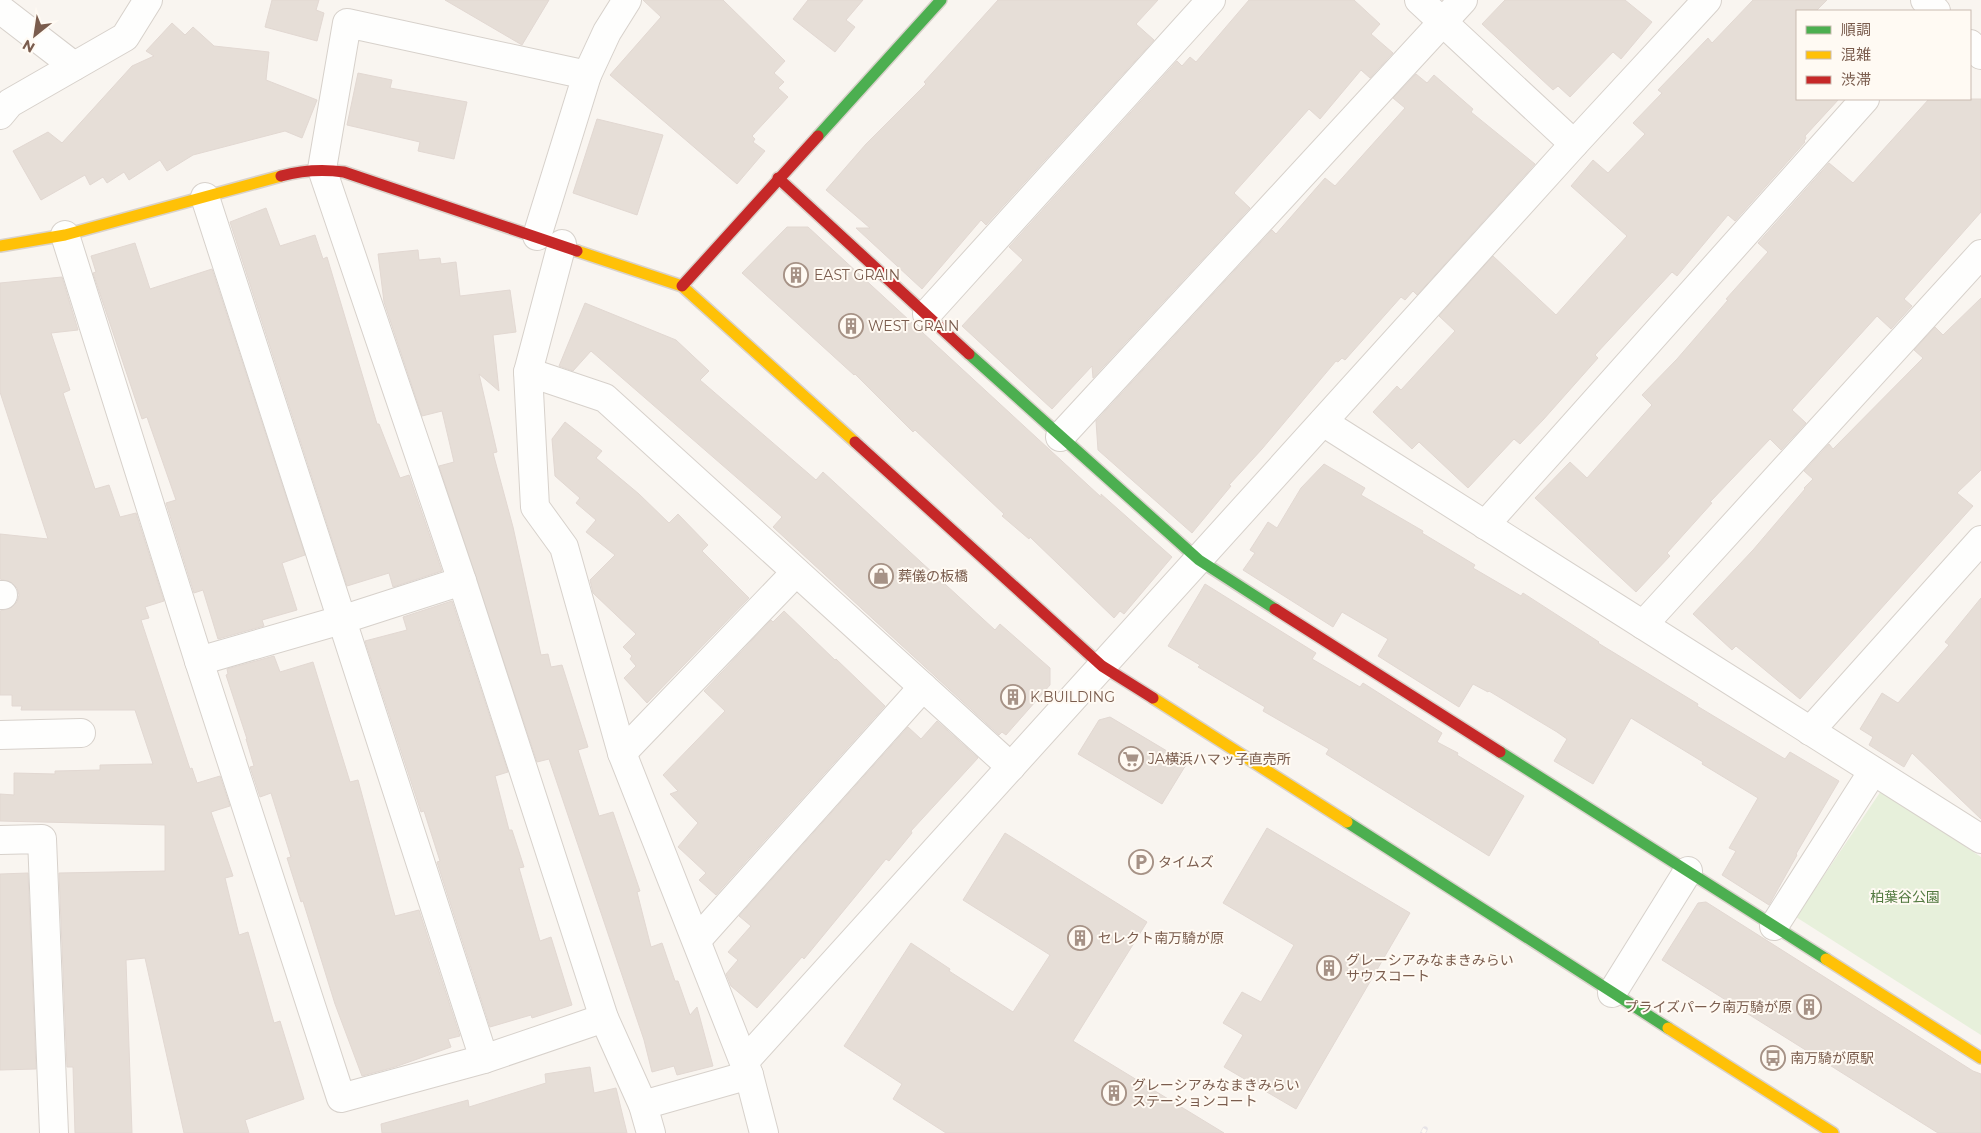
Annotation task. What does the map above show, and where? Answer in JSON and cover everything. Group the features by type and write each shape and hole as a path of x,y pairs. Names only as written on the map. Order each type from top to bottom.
{"street":[{"path":"0,115 10,103 125,37 148,0"},
{"path":"627,0 607,32 587,75 549,240 528,372 535,507 564,547 622,753 746,1068 764,1133"},
{"path":"682,286 941,0"},
{"path":"927,314 1211,0"},
{"path":"1419,0 1574,144"},
{"path":"1060,437 1462,0"},
{"path":"643,1105 746,1068 1011,767 1574,144 1707,0"},
{"path":"1925,0 1935,10"},
{"path":"0,9 74,66"},
{"path":"587,75 347,23 322,169 462,581 604,1018 643,1105 650,1133"},
{"path":"1971,45 1981,55"},
{"path":"1485,526 1864,100"},
{"path":"0,246 65,235 300,171 322,169 344,172 682,286 1102,666 1833,1133"},
{"path":"778,178 1060,437 1199,560 1981,1058"},
{"path":"205,197 484,1059"},
{"path":"65,235 199,661 341,1098 484,1059 604,1018"},
{"path":"1643,625 1981,254"},
{"path":"528,372 605,398 1011,767"},
{"path":"1324,422 1873,771 1979,834"},
{"path":"1810,731 1981,540"},
{"path":"622,753 796,572"},
{"path":"199,661 341,620 462,581"},
{"path":"697,940 923,687"},
{"path":"0,735 81,733"},
{"path":"1774,926 1873,771"},
{"path":"0,840 42,839 54,1133"},
{"path":"1612,993 1688,871"}],"green space":[{"name":"柏葉谷公園","path":"1881,791 1981,857 1981,1035 1796,917"}],"building":[{"path":"272,0 319,0 316,10 324,13 317,41 265,27"},
{"path":"445,0 549,0 522,45"},
{"path":"643,0 723,0 785,61 774,73 784,82 778,88 788,97 752,136 755,139 753,142 765,151 737,184 610,75 661,17"},
{"path":"808,0 863,0 846,20 855,27 835,52 793,19"},
{"path":"998,0 1158,0 1136,24 1154,40 986,225 981,220 922,289 856,228 870,228 826,190 866,144 926,84 924,82"},
{"path":"1249,0 1354,0 1380,24 1371,34 1393,53 1370,78 1361,70 1320,119 1309,109 1234,193 1250,208 1093,378 1092,366 1052,409 962,326 1023,260 1009,247 1177,61 1182,66 1190,57 1196,62"},
{"path":"1505,0 1625,0 1652,22 1621,59 1613,52 1570,97 1558,86 1553,90 1482,24"},
{"path":"1753,0 1827,0 1817,10 1796,10 1796,100 1838,100 1805,136 1805,142 1735,221 1728,215 1677,276 1672,272 1595,355 1598,358 1543,420 1520,444 1514,439 1468,488 1419,442 1412,449 1373,412 1397,386 1401,390 1455,331 1439,316 1493,256 1556,315 1627,236 1571,186 1593,160 1608,173 1645,134 1633,123 1662,93 1658,90 1708,38 1712,43"},
{"path":"172,23 185,35 193,27 214,46 269,52 266,80 317,100 302,138 285,131 193,155 167,171 160,160 129,180 124,172 107,183 103,177 90,185 85,175 41,200 13,151 48,132 62,143 132,66 154,56 146,51"},
{"path":"358,73 392,80 390,88 467,102 454,159 418,151 420,142 347,125"},
{"path":"1416,74 1427,83 1434,75 1473,109 1471,112 1535,164 1417,295 1413,291 1405,300 1401,297 1345,360 1342,358 1338,362 1336,361 1229,485 1231,486 1192,533 1098,450 1096,421 1272,230 1276,234 1325,178 1335,186 1405,108 1393,98"},
{"path":"1981,99 1981,212 1904,299 1912,306 1891,329 1877,316 1792,410 1806,423 1781,450 1770,439 1710,502 1712,503 1667,553 1670,556 1636,592 1535,498 1570,462 1587,478 1652,405 1642,395 1677,359 1728,300 1726,299 1768,252 1758,243 1829,163 1853,183 1928,100"},
{"path":"597,119 663,135 637,215 573,193"},
{"path":"266,208 280,246 315,235 323,259 327,257 377,424 379,424 400,478 409,475 442,571 393,587 389,573 347,586 230,222"},
{"path":"787,227 808,227 1101,497 1101,494 1172,557 1124,614 1120,611 1114,618 1030,537 1029,539 1002,516 1004,514 915,430 913,432 855,374 742,273"},
{"path":"135,243 150,289 212,269 305,555 282,563 297,610 262,620 264,626 218,639 203,590 194,593 166,503 176,500 147,417 142,419 93,273 96,272 91,256"},
{"path":"418,250 419,260 440,258 441,264 456,262 460,296 510,290 516,332 493,335 499,391 479,374 497,452 493,453 513,527 541,655 548,654 551,667 562,665 588,747 578,750 599,816 613,812 640,891 637,892 651,947 662,943 675,981 678,981 690,1015 697,1007 713,1066 677,1075 674,1066 652,1072 644,1040 549,759 537,762 439,466 454,462 442,411 422,416 384,302 378,254"},
{"path":"62,277 78,330 51,333 70,390 63,393 95,489 109,485 120,517 136,513 164,601 145,607 149,618 141,620 190,769 192,768 197,783 220,776 230,806 211,812 233,876 225,878 239,935 248,932 274,1023 280,1021 304,1099 245,1120 249,1133 184,1133 145,958 126,960 132,1133 75,1133 73,1067 67,1067 59,873 165,871 165,825 0,821 0,794 14,795 14,773 55,774 55,771 100,770 100,765 153,764 135,710 21,710 22,706 12,706 12,695 0,695 0,611 11,608 17,602 19,595 17,588 11,582 0,579 0,534 48,539 0,392 0,283"},
{"path":"1981,298 1981,470 1957,493 1973,506 1800,699 1736,646 1732,650 1693,614 1753,550 1813,479 1804,471 1829,444 1833,449 1923,358 1914,350 1935,327 1943,335"},
{"path":"585,303 676,340 709,371 700,380 816,480 823,472 995,630 1000,624 1050,668 1050,685 1006,735 1002,732 999,735 773,527 782,517 591,351 573,371 559,366"},
{"path":"565,422 602,451 596,458 639,494 669,523 678,514 708,545 702,551 749,598 647,703 624,678 636,666 630,659 632,656 623,647 636,634 593,593 590,580 615,555 586,532 596,520 576,503 580,498 555,476 552,439"},
{"path":"1324,464 1365,488 1361,495 1423,531 1422,533 1475,565 1473,568 1521,596 1523,593 1598,643 1698,704 1697,706 1785,759 1790,752 1839,781 1796,854 1769,905 1722,875 1736,851 1729,848 1758,798 1702,764 1703,762 1631,718 1593,784 1554,761 1567,739 1557,732 1489,691 1473,684 1459,707 1378,656 1388,639 1342,612 1333,627 1243,570 1255,553 1250,550 1268,522 1277,528 1301,488"},
{"path":"1205,584 1316,653 1312,659 1360,687 1363,683 1442,733 1437,742 1458,753 1457,755 1524,796 1489,856 1326,754 1329,749 1263,711 1265,707 1198,667 1200,665 1168,646"},
{"path":"1981,598 1981,819 1912,753 1904,767 1869,745 1873,737 1860,729 1882,693 1898,703 1949,645 1945,642"},
{"path":"452,601 508,772 495,776 509,830 512,830 524,867 519,868 540,941 551,937 572,1005 532,1018 531,1015 490,1027 437,862 440,861 424,811 421,812 365,641 407,630 403,617"},
{"path":"784,611 885,706 716,895 699,880 706,873 678,847 698,823 670,794 678,791 663,775 725,711 704,691 771,620 773,622"},
{"path":"274,656 280,672 313,662 350,782 358,780 395,916 419,910 460,1036 448,1039 451,1047 395,1067 362,1076 335,1004 303,901 301,902 287,858 291,857 271,793 260,797 250,767 254,766 247,739 226,675 228,674 227,669"},
{"path":"1110,717 1187,763 1162,804 1078,754 1099,720"},
{"path":"937,721 978,758 911,831 912,833 889,861 886,859 804,959 802,957 757,1008 731,986 726,974 738,960 728,952 751,926 739,916 908,727 921,739"},
{"name":"グレーシアみなまきみらい サウスコート","path":"1267,828 1410,913 1296,1109 1224,1067 1243,1035 1223,1023 1242,992 1261,1002 1294,945 1223,903"},
{"path":"1005,833 1147,922 1073,1041 1224,1133 946,1133 893,1099 902,1084 844,1046 911,943 950,969 949,971 1013,1012 1050,955 963,900"},
{"path":"28,873 36,1069 0,1070 0,874"},
{"name":"プライズパーク南万騎が原","path":"1706,902 1973,1071 1981,1074 1981,1133 1938,1133 1662,960 1698,903"},
{"path":"590,1067 594,1093 616,1088 627,1133 382,1133 381,1124 468,1100 469,1107 546,1083 545,1074"}],"railway":[{"path":"1423,1133 1425,1129"}],"traffic: fast":[{"path":"818,136 941,0"},
{"path":"969,354 1199,560 1275,609"},
{"path":"1500,752 1826,959"},
{"path":"1347,822 1668,1028"}],"traffic: slow":[{"path":"0,246 65,235 281,176"},
{"path":"577,251 682,286 855,442"},
{"path":"1153,698 1347,822"},
{"path":"1826,959 1981,1058"},
{"path":"1668,1028 1833,1133"}],"traffic: jam":[{"path":"682,286 818,136"},
{"path":"281,176 297,172 344,172 577,251"},
{"path":"778,178 969,354"},
{"path":"855,442 1102,666 1153,698"},
{"path":"1275,609 1500,752"}],"place":[{"name":"EAST GRAIN","path":"796,275"},
{"name":"WEST GRAIN","path":"851,326"},
{"name":"葬儀の板橋","path":"881,576"},
{"name":"K.BUILDING","path":"1013,697"},
{"name":"JA横浜ハマッ子直売所","path":"1131,759"},
{"name":"タイムズ","path":"1141,862"},
{"name":"セレクト南万騎が原","path":"1080,938"},
{"name":"グレーシアみなまきみらい サウスコート","path":"1329,968"},
{"name":"プライズパーク南万騎が原","path":"1809,1007"},
{"name":"南万騎が原駅","path":"1773,1058"},
{"name":"グレーシアみなまきみらい ステーションコート","path":"1114,1093"}]}
